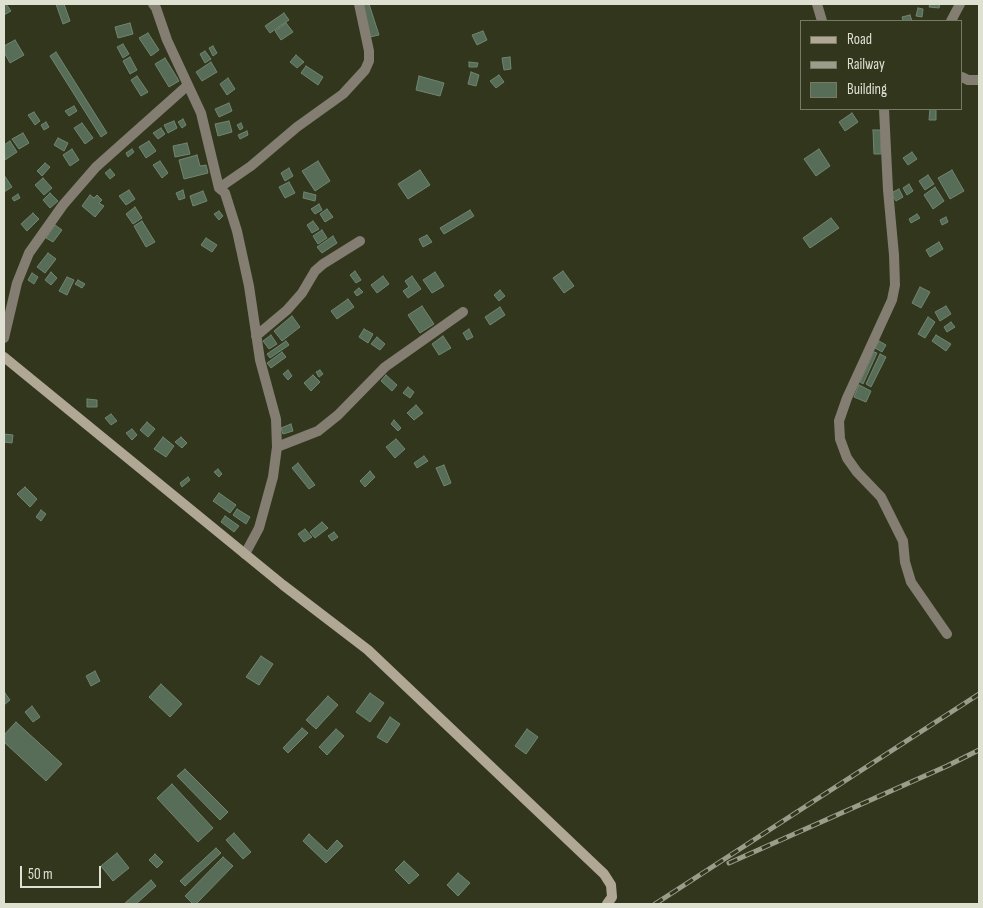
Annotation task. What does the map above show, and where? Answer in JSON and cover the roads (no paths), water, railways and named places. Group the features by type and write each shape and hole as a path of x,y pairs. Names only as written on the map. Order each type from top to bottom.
{"street":[{"path":"153,4 201,113 219,188 225,193 237,231 249,286 260,360 276,419 277,447 273,478 261,520 245,554"},
{"path":"219,188 251,166 297,127 343,94 365,70 369,61 370,51 359,4"},
{"path":"817,4 822,20"},
{"path":"952,20 960,4"},
{"path":"963,78 968,80 979,80"},
{"path":"4,338 17,283 29,253 63,205 96,167 188,85"},
{"path":"884,110 895,285 892,300 847,398 840,420 840,439 847,458 881,498 903,540 905,562 911,582 947,634"},
{"path":"256,336 287,310 302,293 315,271 360,240"},
{"path":"277,447 318,431 338,415 385,367 463,312"},
{"path":"4,358 245,554 368,650 604,874 611,885 612,897 607,904"}],"railway":[{"path":"655,904 979,694"},
{"path":"729,863 979,750"}]}
